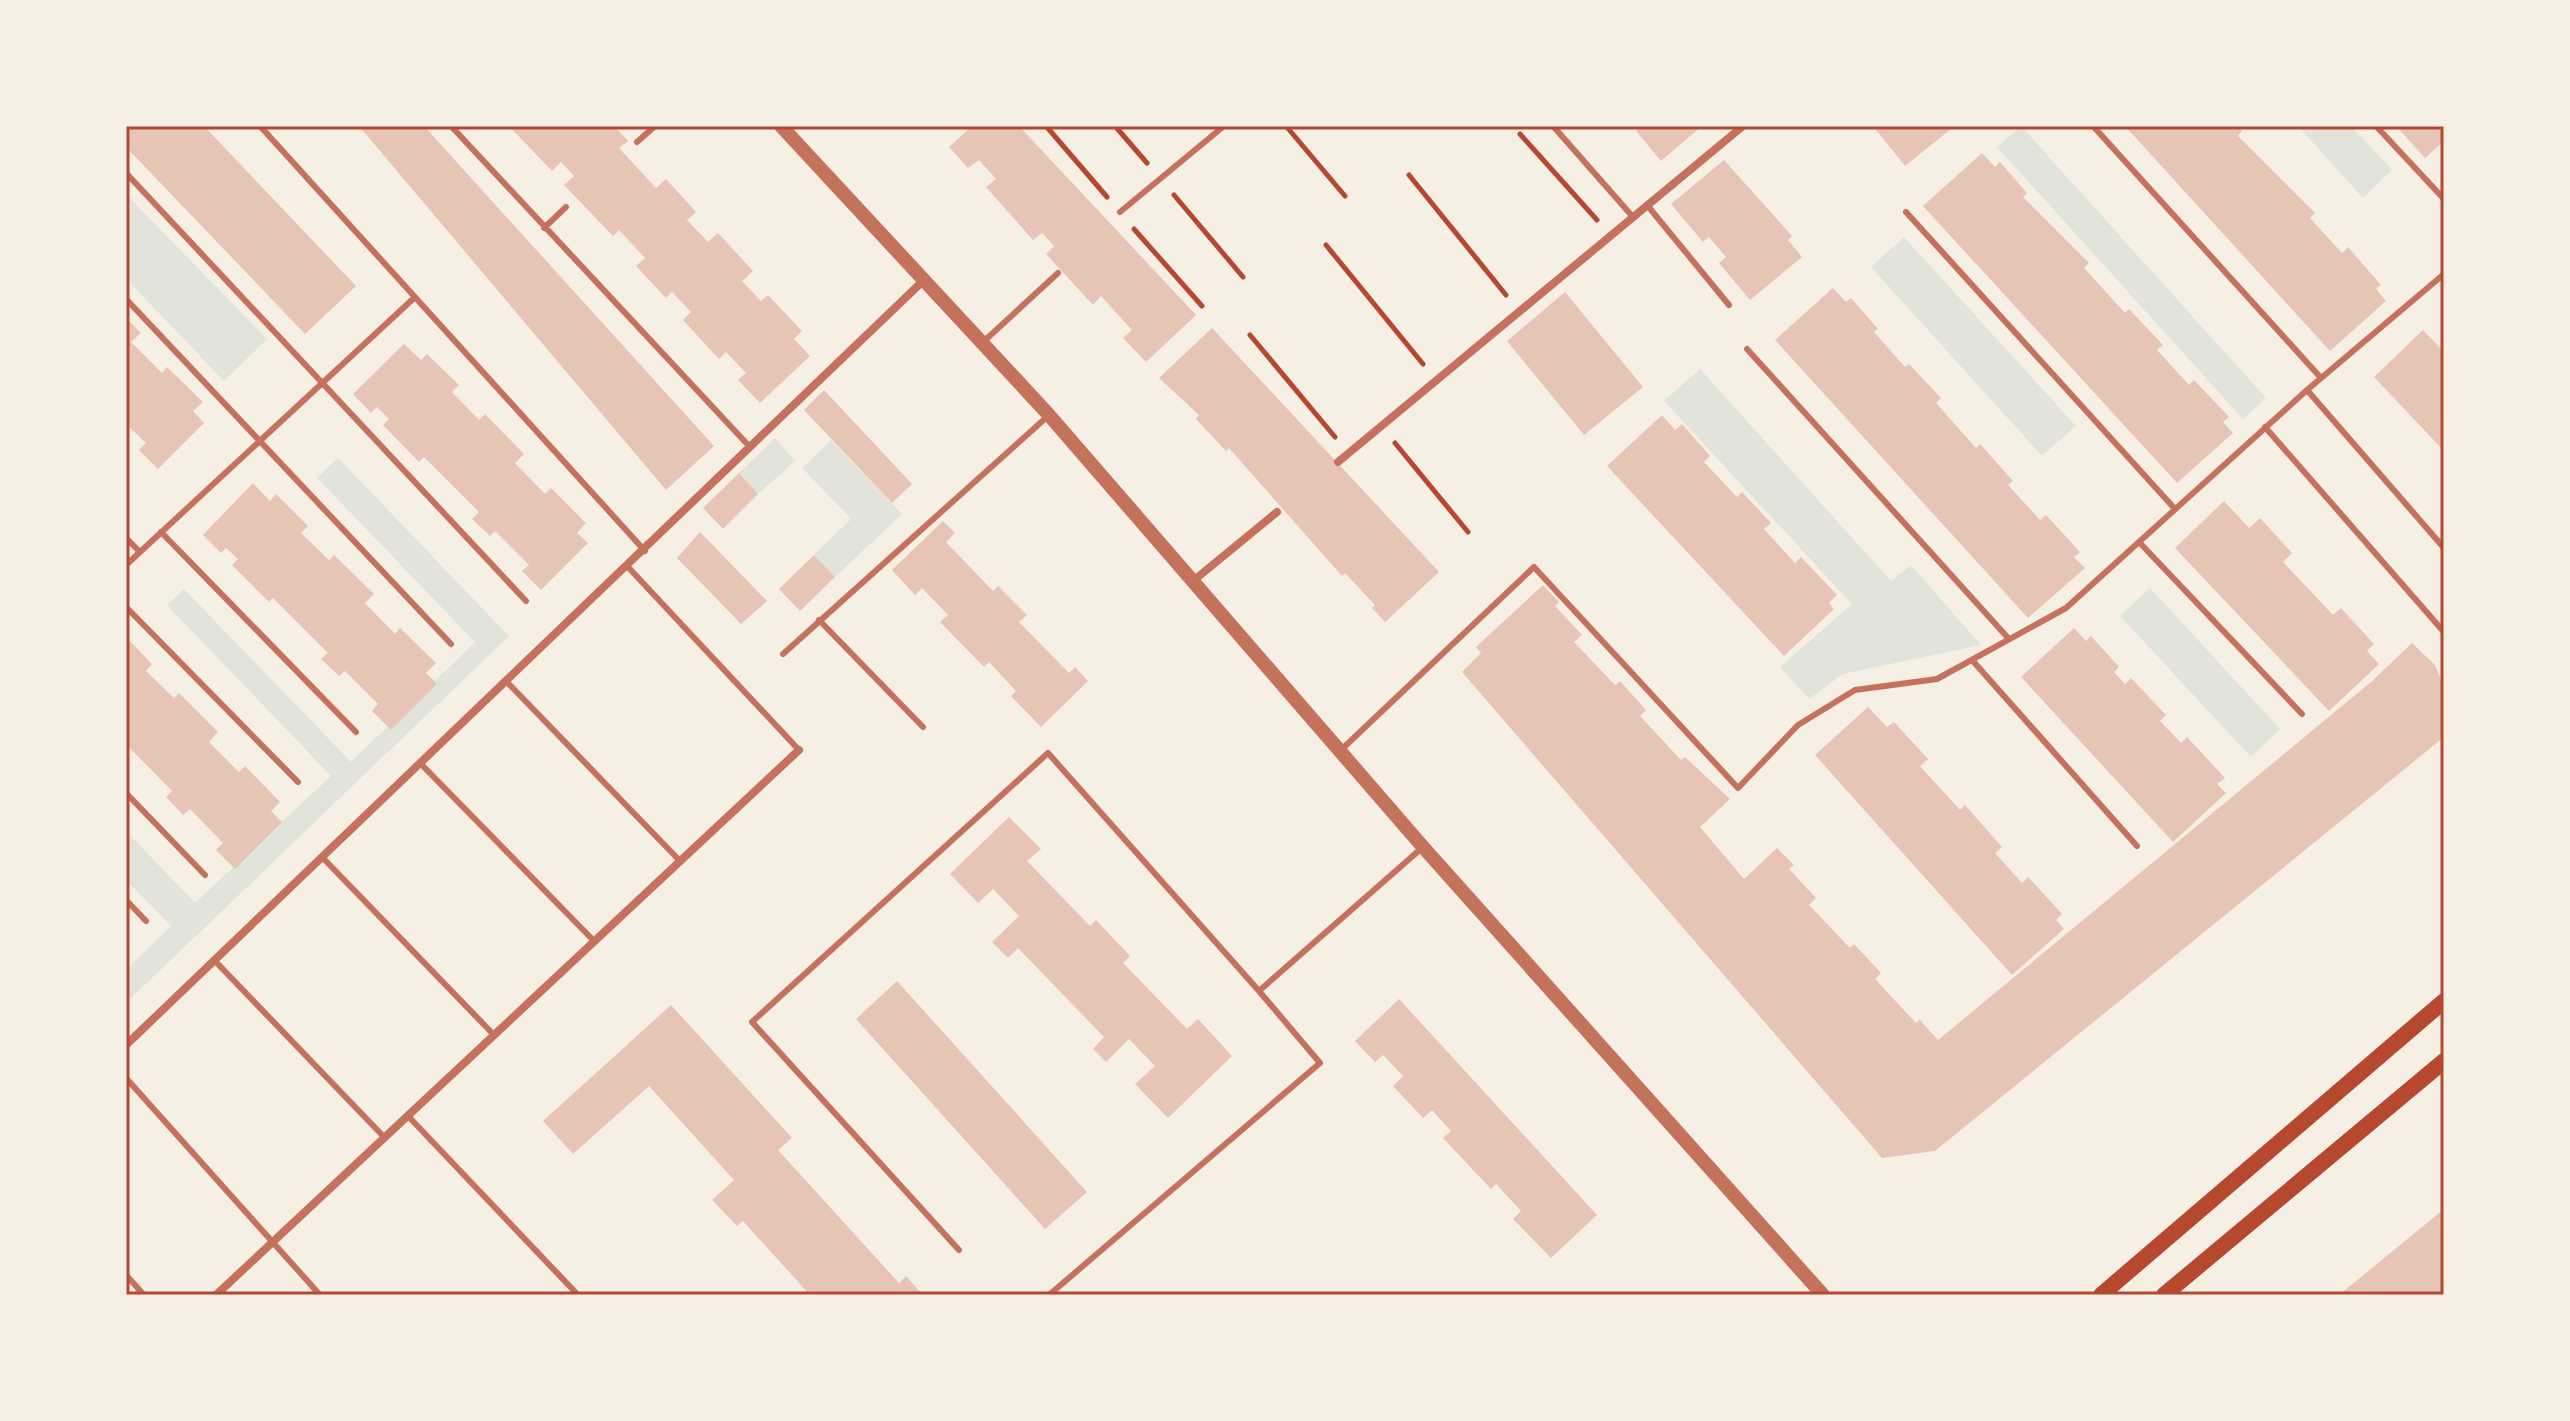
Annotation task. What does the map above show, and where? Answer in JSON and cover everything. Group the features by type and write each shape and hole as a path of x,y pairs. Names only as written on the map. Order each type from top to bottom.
{"main road":[{"path":"2101,1295 2444,1001"},
{"path":"2164,1295 2444,1061"}],"street":[{"path":"781,126 1049,415 1423,847 1823,1295"},
{"path":"1338,462 1743,126"},
{"path":"126,1045 645,551 749,446 924,280"},
{"path":"1193,581 1277,512"},
{"path":"216,1295 799,750"}],"lane":[{"path":"260,126 645,551"},
{"path":"451,126 749,446"},
{"path":"637,142 655,126"},
{"path":"1120,212 1224,126"},
{"path":"1553,126 1633,217"},
{"path":"2093,126 2321,378"},
{"path":"2376,126 2444,199"},
{"path":"126,173 526,601"},
{"path":"1647,205 1729,305"},
{"path":"544,228 566,207"},
{"path":"1906,212 2175,509"},
{"path":"982,343 1058,273"},
{"path":"1341,750 1534,567 1738,788 1798,725 1855,690 1937,679 2066,608 2265,427 2444,274"},
{"path":"126,565 414,298"},
{"path":"126,299 451,644"},
{"path":"1747,349 2009,639"},
{"path":"2307,390 2444,548"},
{"path":"783,654 1049,415"},
{"path":"2265,427 2444,632"},
{"path":"161,532 356,732"},
{"path":"126,538 140,552"},
{"path":"2139,542 2302,714"},
{"path":"628,567 799,750"},
{"path":"126,607 298,782"},
{"path":"819,620 923,727"},
{"path":"1972,660 2137,846"},
{"path":"507,682 680,861"},
{"path":"959,1250 752,1022 1048,753 1320,1063 1049,1295"},
{"path":"421,764 594,941"},
{"path":"126,793 205,875"},
{"path":"1259,991 1423,847"},
{"path":"323,858 494,1035"},
{"path":"126,900 146,921"},
{"path":"215,961 384,1137"},
{"path":"126,1078 320,1295"},
{"path":"408,1116 578,1295"},
{"path":"126,1275 144,1295"}],"path":[{"path":"1115,126 1243,277"},
{"path":"1286,126 1345,196"},
{"path":"1520,134 1611,235"},
{"path":"1409,175 1520,312"},
{"path":"1326,245 1436,380"},
{"path":"1250,335 1349,453"},
{"path":"1381,426 1468,532"}],"shaded area":[{"path":"2021,126 2266,398 2243,419 1997,147"},
{"path":"2298,126 2351,126 2392,170 2363,198"},
{"path":"126,194 267,339 224,381 126,279"},
{"path":"1904,237 2076,426 2042,456 1871,267"},
{"path":"1700,369 1891,581 1911,565 1981,645 1843,674 1809,699 1780,667 1852,604 1664,401"},
{"path":"775,438 795,461 758,494 739,473"},
{"path":"831,440 902,514 835,577 814,555 851,519 802,468"},
{"path":"338,458 509,636 126,1003 126,970 171,926 126,880 126,831 195,903 331,776 167,605 184,589 351,762 475,642 317,478"},
{"path":"2150,588 2280,729 2251,757 2120,616"}],"building":[{"path":"126,126 204,126 356,286 305,334 126,147"},
{"path":"359,126 424,126 714,446 666,490"},
{"path":"509,126 614,126 628,141 619,148 656,188 666,179 696,212 687,220 708,242 718,233 753,271 742,281 761,301 768,295 802,331 794,339 810,356 760,403 738,380 746,373 726,352 719,359 683,320 691,312 672,292 666,298 636,266 645,258 619,230 613,236 564,185 574,176 561,162 552,171"},
{"path":"972,126 1019,126 1196,315 1146,362 1123,338 1132,330 1101,296 1093,305 1046,254 1054,246 1042,233 1033,240 986,187 996,179 979,160 968,168 949,147"},
{"path":"1642,126 1702,126 1661,161 1636,131"},
{"path":"1873,126 1948,126 1951,129 1905,166"},
{"path":"2125,126 2238,126 2242,131 2238,136 2315,213 2310,218 2342,253 2348,247 2381,285 2376,289 2386,301 2330,351"},
{"path":"2396,126 2444,126 2444,141 2425,158"},
{"path":"1982,153 1995,167 2000,162 2027,193 2023,197 2089,263 2084,268 2125,313 2129,309 2163,345 2157,350 2189,385 2194,380 2229,417 2223,422 2233,433 2177,483 1923,206"},
{"path":"1724,160 1792,236 1788,240 1802,257 1750,300 1719,263 1726,257 1709,237 1703,242 1671,204"},
{"path":"1833,288 1846,302 1851,298 1878,329 1874,332 1905,367 1909,364 1941,398 1936,403 1976,448 1980,444 2013,481 2008,485 2040,520 2046,515 2080,552 2074,557 2085,568 2028,618 1775,340"},
{"path":"1565,292 1643,387 1584,435 1507,341"},
{"path":"126,318 141,333 131,342 162,373 167,367 203,402 193,411 204,423 158,469 139,450 146,443 126,424"},
{"path":"1212,328 1439,572 1385,622 1372,608 1375,605 1345,573 1342,576 1229,448 1226,451 1196,419 1199,415 1159,378"},
{"path":"2423,330 2444,352 2444,451 2374,377"},
{"path":"404,344 421,360 427,354 459,385 452,392 479,420 485,414 524,454 515,463 545,494 551,488 586,523 577,533 588,543 541,590 522,571 529,565 495,531 490,536 472,519 479,512 424,457 419,462 383,425 389,419 377,407 371,413 353,394"},
{"path":"824,390 912,484 892,503 804,410"},
{"path":"1662,415 1675,430 1682,424 1710,456 1704,462 1737,497 1742,492 1771,523 1764,529 1795,563 1801,557 1837,595 1829,603 1834,609 1784,656 1607,466"},
{"path":"739,473 758,494 723,529 703,508"},
{"path":"253,483 270,501 276,494 308,526 301,533 329,560 334,555 374,594 365,603 395,634 400,628 436,663 426,673 437,684 391,730 372,711 378,704 345,671 339,676 321,659 328,653 273,598 269,602 232,565 238,559 226,548 221,553 203,535"},
{"path":"2224,501 2249,528 2260,518 2292,553 2283,562 2333,615 2341,608 2374,644 2367,651 2379,664 2329,711 2175,548"},
{"path":"943,521 955,533 946,542 993,591 998,586 1027,615 1019,622 1069,673 1075,667 1088,681 1041,727 1011,696 1016,691 989,662 984,667 940,622 948,615 922,588 915,595 892,570"},
{"path":"700,532 767,601 741,624 677,558"},
{"path":"814,555 835,577 800,611 779,589"},
{"path":"1543,585 1559,602 1555,606 1582,635 1574,642 1615,685 1620,681 1646,710 1640,716 1681,760 1685,757 1730,799 1700,827 1744,879 1777,848 1794,865 1789,869 1816,898 1809,905 1850,948 1854,944 1881,973 1875,979 1916,1023 1920,1020 1938,1040 2371,682 2412,643 2435,665 2444,687 2444,737 1935,1151 1882,1158 1462,672 1481,653 1476,647"},
{"path":"2074,628 2086,641 2091,636 2119,667 2114,672 2125,684 2131,678 2166,715 2160,721 2181,743 2187,737 2225,778 2217,784 2226,793 2173,842 2021,677"},
{"path":"126,637 152,664 146,671 174,698 179,693 218,732 209,742 239,772 245,766 280,802 271,811 282,822 235,869 216,850 223,843 190,809 183,815 166,797 172,791 126,744"},
{"path":"1868,707 1887,727 1894,722 1928,759 1920,766 1960,810 1965,805 2002,847 1995,853 2022,883 2028,877 2062,914 2056,920 2064,929 2012,975 1815,755"},
{"path":"1009,817 1041,849 1027,861 1090,926 1096,920 1130,956 1123,963 1187,1029 1198,1019 1232,1056 1168,1118 1135,1084 1155,1066 1129,1039 1106,1062 1093,1049 1104,1037 1018,948 1008,958 992,942 1019,916 993,889 978,903 950,874"},
{"path":"897,981 1087,1192 1045,1229 856,1019"},
{"path":"1399,999 1597,1215 1551,1258 1513,1219 1521,1211 1496,1184 1491,1189 1443,1138 1451,1131 1432,1110 1423,1118 1393,1086 1403,1076 1383,1055 1375,1062 1355,1041"},
{"path":"671,1005 792,1138 778,1150 899,1283 906,1276 923,1295 810,1295 743,1221 737,1226 712,1200 734,1180 649,1086 573,1154 543,1121"},
{"path":"2444,1209 2444,1295 2339,1295"}]}
